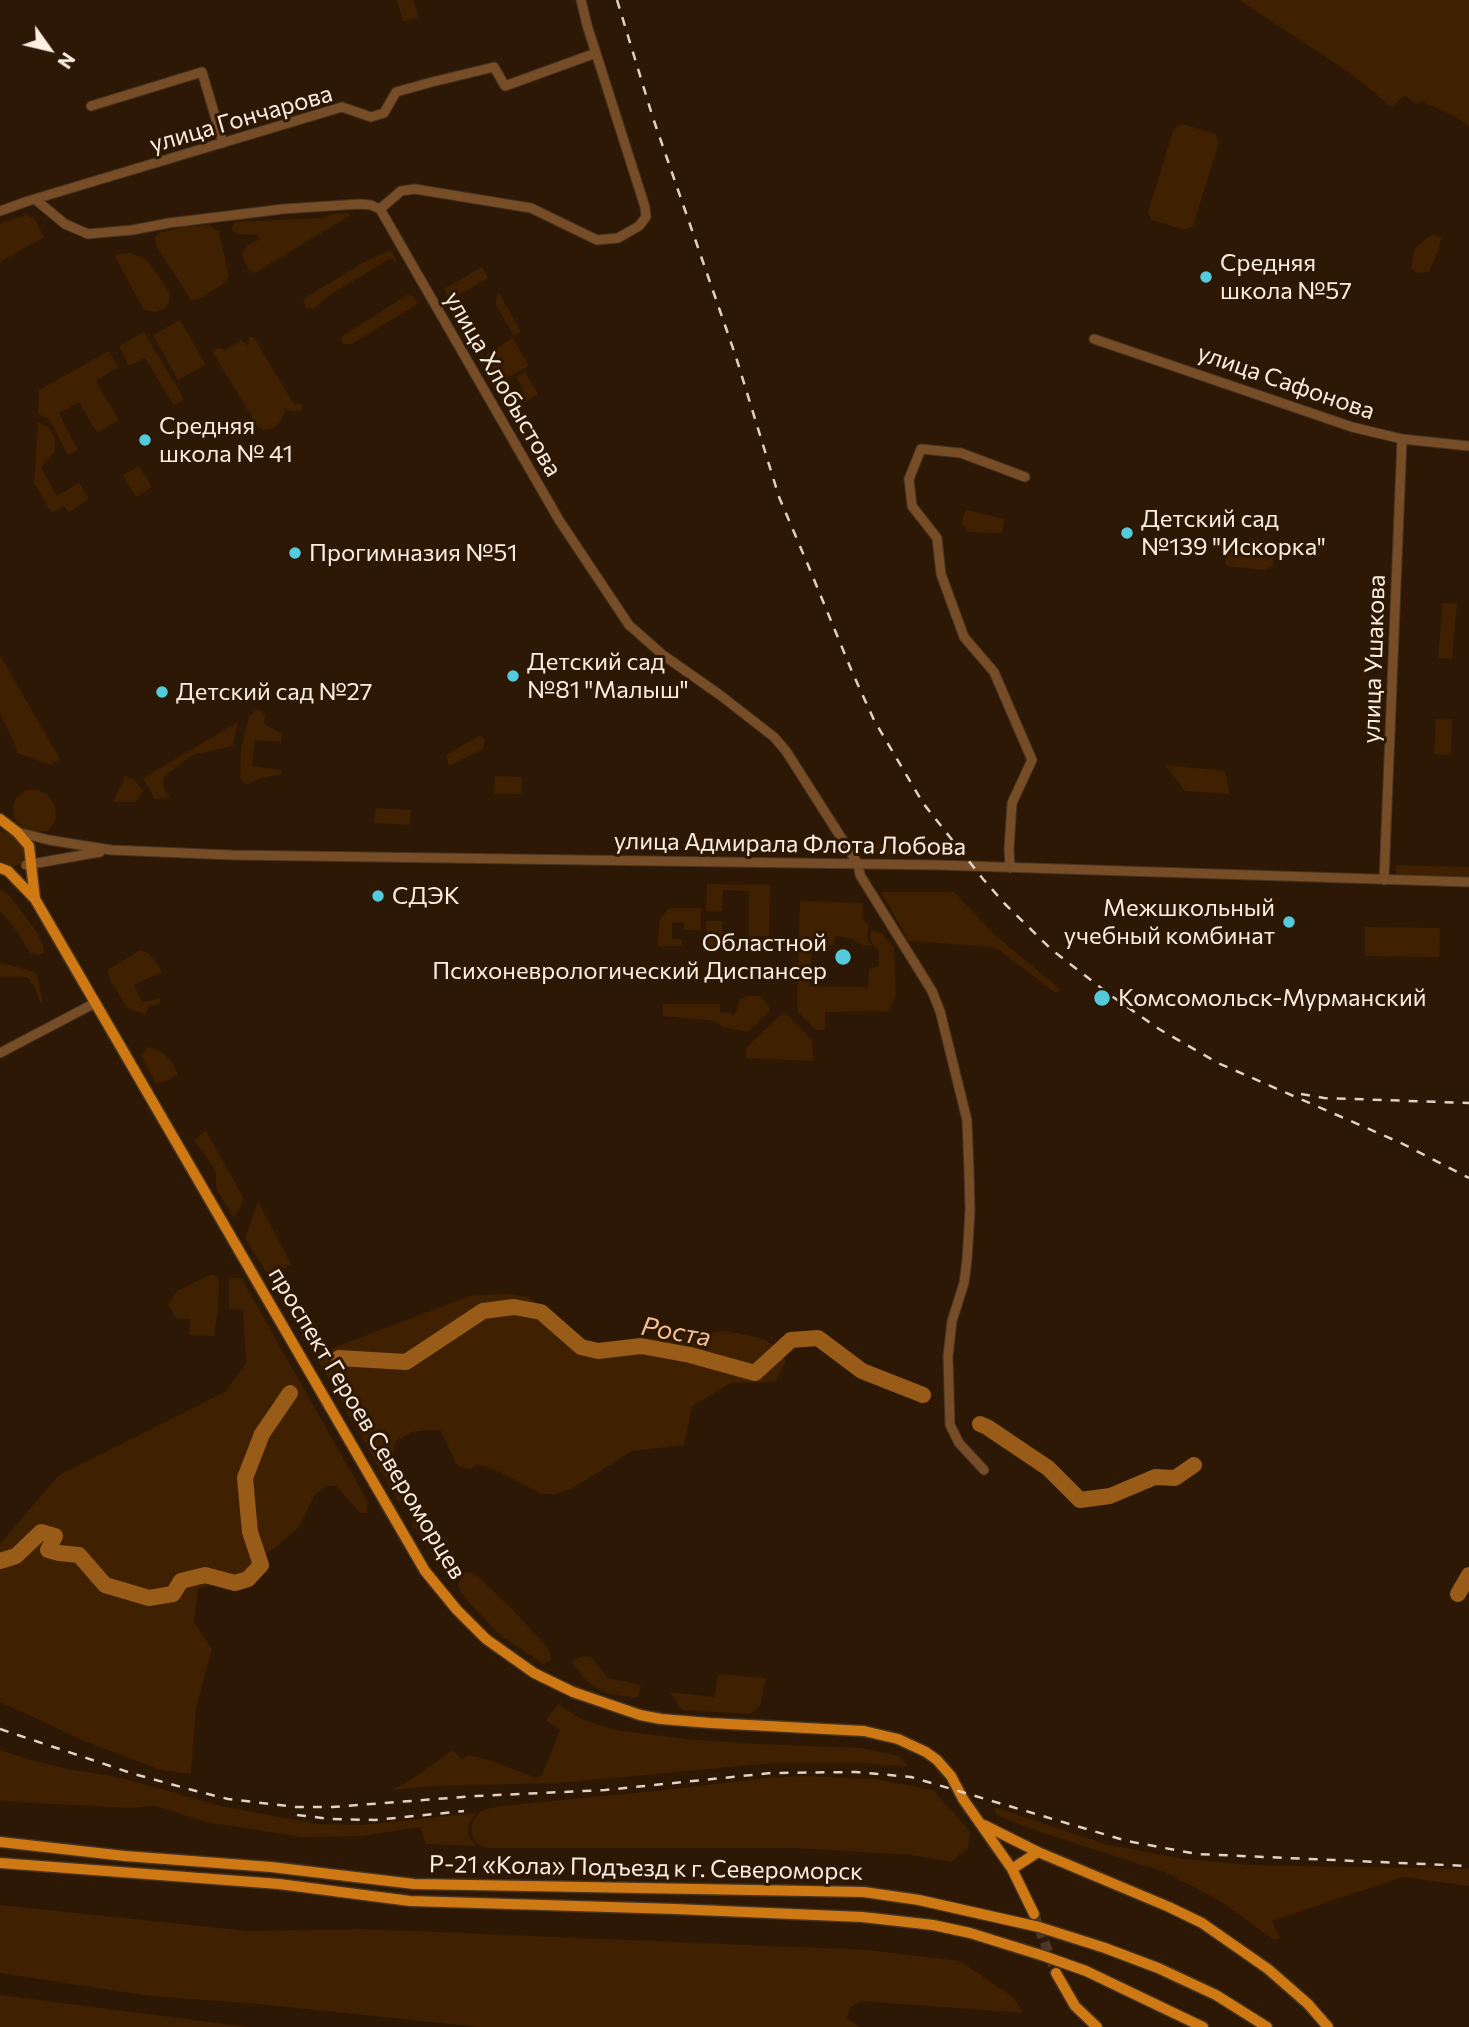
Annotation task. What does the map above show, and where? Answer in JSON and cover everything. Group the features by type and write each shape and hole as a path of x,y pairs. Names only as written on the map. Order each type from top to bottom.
{"main road":[{"name":"проспект Героев Североморцев","path":"0,819 29,846 35,899"},
{"name":"проспект Героев Североморцев","path":"4,869 21,868 29,862"},
{"name":"проспект Героев Североморцев","path":"4,869 35,899 425,1571 486,1640 534,1673 573,1692 640,1715 685,1721 863,1731 898,1739 937,1760 951,1776 981,1824 1038,1852 1202,1923 1268,1969 1308,2004 1328,2027"},
{"path":"981,1824 1012,1869 1034,1914"},
{"name":"Р-21 «Кола» Подъезд к г. Североморск","path":"0,1842 125,1856 271,1867 414,1884 864,1892 919,1900 1039,1927 1105,1948 1158,1968 1216,1995 1267,2027"},
{"path":"1012,1869 1038,1852"},
{"name":"Р-21 «Кола» Подъезд к г. Североморск","path":"0,1863 279,1884 410,1901 862,1917 933,1924 1076,1967 1203,2027"},
{"path":"1056,1973 1075,2006 1097,2027"}],"street":[{"path":"0,211 36,200 65,224 88,234 283,209 359,204 380,209 401,191 415,189 531,208 597,240 618,237 639,226 646,217 645,207 581,0"},
{"name":"улица Гончарова","path":"36,200 342,107 371,117 384,113 396,92 494,67 505,86 596,53"},
{"path":"91,106 202,72 223,143"},
{"name":"улица Хлобыстова","path":"380,209 559,520 629,625 654,648 774,737 786,751 858,864 860,875 932,991 940,1011 967,1120 969,1223 964,1283 952,1321 948,1356 950,1425 959,1443 984,1471"},
{"name":"улица Сафонова","path":"1094,339 1352,427 1402,439 1469,446"},
{"name":"улица Ушакова","path":"1384,880 1402,439"},
{"path":"1010,868 1012,803 1032,760 994,672 964,637 941,574 937,538 912,506 909,479 921,449 961,453 1025,477"},
{"name":"улица Адмирала Флота Лобова","path":"9,828 49,840 111,850 232,855 858,864 1469,881"},
{"name":"улица Адмирала Флота Лобова","path":"29,862 111,850"},
{"path":"0,1053 95,1003"}],"shaded area":[{"path":"397,0 413,0 419,18 403,22"},
{"path":"1239,0 1469,0 1469,126 1422,101 1417,105 1405,95 1392,107 1338,65"},
{"path":"1182,124 1215,134 1219,142 1193,226 1185,230 1152,220 1148,212 1174,128"},
{"path":"346,213 351,215 255,273 250,271 242,254 248,245 260,239 257,235 238,234 231,230 235,222 322,218"},
{"path":"26,215 34,218 44,237 0,262 0,223"},
{"path":"209,225 219,232 229,277 197,300 191,300 156,246 155,236 186,226"},
{"path":"1432,234 1441,237 1439,249 1429,272 1418,273 1411,269 1414,249"},
{"path":"390,250 396,262 389,259 327,297 317,307 306,308 303,301 308,296"},
{"path":"129,253 149,262 170,293 169,303 164,309 156,312 144,310 115,256"},
{"path":"482,267 488,278 450,300 444,289"},
{"path":"499,293 521,332 514,336 496,305"},
{"path":"407,295 417,301 416,305 352,344 343,344 341,338 344,335"},
{"path":"180,320 206,365 178,380 153,335"},
{"path":"144,332 184,399 174,405 145,358 129,366 119,346"},
{"path":"249,337 256,341 294,404 300,403 303,408 294,412 286,410 280,422 272,429 264,430 258,427 213,353 213,350 225,350 241,340 248,346"},
{"path":"513,338 529,366 502,381 485,357"},
{"path":"109,351 118,367 96,381 119,420 97,433 79,402 59,413 78,450 68,455 49,419 38,414 39,390"},
{"path":"525,372 538,394 518,406 512,397 524,390 516,377"},
{"path":"38,422 48,427 55,438 54,453 41,467 57,496 79,483 89,499 69,512 64,506 52,513 34,483"},
{"path":"139,466 152,487 136,497 123,475"},
{"path":"966,510 1005,519 1002,533 969,532 961,523"},
{"path":"1234,546 1272,551 1274,566 1264,570 1227,566 1227,549"},
{"path":"1443,603 1457,604 1452,659 1438,658"},
{"path":"0,655 60,759 51,765 17,753 0,714"},
{"path":"257,709 265,714 264,724 282,734 281,742 255,740 252,766 281,770 282,774 264,777 245,785 240,778 241,749 249,717"},
{"path":"1436,719 1452,719 1451,755 1434,754"},
{"path":"238,722 233,746 192,755 164,777 163,786 170,798 155,799 143,778"},
{"path":"481,735 485,741 483,749 449,766 446,755"},
{"path":"1165,765 1225,771 1230,794 1185,791"},
{"path":"125,776 135,780 143,791 136,802 113,802"},
{"path":"495,776 522,777 521,794 494,794"},
{"path":"34,789 47,794 55,805 56,819 47,831 31,832 24,829 14,818 13,805 16,798 26,790"},
{"path":"376,808 411,810 410,825 374,823"},
{"path":"0,832 14,835 25,848 22,862 16,866 0,862"},
{"path":"861,844 902,845 912,855 866,854"},
{"path":"1396,865 1469,867 1469,877 1396,876"},
{"path":"707,884 770,885 769,936 749,936 749,891 723,890 722,911 706,911"},
{"path":"0,889 9,895 37,932 44,953 30,953 0,911"},
{"path":"881,892 954,892 996,936 1061,990 1056,993 999,950 991,947 909,941"},
{"path":"800,901 863,903 862,918 869,925 867,938 872,946 862,945 851,938 835,936 834,945 812,945 809,986 868,987 869,969 879,966 879,951 873,945 871,930 881,933 894,947 896,997 888,1011 825,1012 825,1030 816,1030 798,1012"},
{"path":"669,908 701,908 701,930 684,930 684,922 672,923 672,939 682,940 682,946 658,946 659,921"},
{"path":"706,921 722,921 722,947 706,947"},
{"path":"1365,927 1440,928 1439,957 1365,956"},
{"path":"141,950 149,953 162,972 134,985 142,1002 160,999 160,1003 148,1007 146,1015 127,1008 107,970"},
{"path":"0,963 33,971 37,976 43,1003 27,977 0,977"},
{"path":"749,996 760,996 770,1010 748,1032 723,1027 715,1021 663,1016 663,1004 720,1004 720,1013 734,1016 740,1000"},
{"path":"784,1012 812,1040 814,1061 746,1058 746,1048"},
{"path":"149,1047 159,1050 171,1060 178,1074 156,1084 141,1055"},
{"path":"206,1131 244,1199 234,1218 216,1188 216,1171 194,1140"},
{"path":"258,1201 291,1264 269,1277 245,1238"},
{"path":"214,1275 219,1280 214,1336 189,1335 190,1319 176,1318 168,1305 177,1291"},
{"path":"232,1278 243,1281 367,1500 367,1513 360,1513 336,1486 326,1486 314,1496 300,1526 264,1555 249,1572 198,1589 194,1622 212,1649 196,1708 191,1774 161,1770 87,1742 0,1702 0,1544 58,1476 225,1392 246,1363 243,1310 229,1309 229,1281"},
{"path":"509,1294 529,1297 584,1345 726,1331 764,1339 777,1347 786,1361 775,1382 731,1383 692,1406 684,1445 632,1451 573,1488 556,1494 541,1494 483,1466 476,1465 471,1469 460,1467 441,1431 412,1432 396,1441 393,1452 409,1501 398,1501 315,1355 472,1295"},
{"path":"425,1518 447,1540 453,1554 449,1560 435,1552 411,1523"},
{"path":"464,1573 479,1577 514,1611 549,1649 551,1660 543,1664 500,1635 461,1592 458,1584"},
{"path":"582,1656 591,1657 608,1678 641,1685 638,1698 609,1694 595,1687 572,1662"},
{"path":"718,1674 766,1678 760,1705 751,1714 682,1710 670,1692 714,1697"},
{"path":"558,1704 581,1719 615,1730 686,1739 861,1748 900,1756 908,1767 861,1763 773,1763 559,1783 436,1786 392,1790 453,1750 461,1759 470,1755 536,1778 542,1775 560,1730 546,1720"},
{"path":"0,1750 68,1769 122,1778 221,1806 317,1824 362,1825 476,1813 468,1825 469,1837 476,1846 426,1844 420,1827 362,1836 302,1837 206,1822 156,1806 129,1808 0,1801"},
{"path":"807,1776 875,1779 933,1790 970,1831 968,1848 951,1862 912,1855 795,1848 486,1848 476,1843 472,1835 471,1826 480,1811 500,1806"},
{"path":"994,1807 1105,1844 1183,1859 1249,1865 1469,1869 1469,1886 1403,1877 1272,1921 1280,1939 1273,1939 1220,1901 1165,1872 1043,1833 996,1815"},
{"path":"0,1905 248,1931 364,1929 868,1950 960,1961 1013,1997 1023,2013 861,2001 850,2008 847,2018 860,2027 479,2027 258,2004 150,1996 0,1973"},
{"path":"0,1995 248,2027 0,2027"}],"waterway":[{"name":"Роста","path":"339,1358 406,1362 483,1311 514,1307 541,1312 581,1347 598,1351 641,1346 690,1355 755,1373 791,1340 818,1338 862,1371 923,1395"},
{"name":"Роста","path":"0,1561 16,1556 41,1532 55,1536 48,1550 79,1555 105,1585 149,1598 173,1594 181,1581 205,1575 235,1583 248,1579 261,1565 250,1532 245,1478 262,1434 290,1393"},
{"name":"Роста","path":"980,1424 1048,1468 1080,1500 1110,1496 1155,1477 1175,1478 1194,1465"},
{"name":"Роста","path":"1458,1594 1469,1575"}],"tunnel":[{"path":"1034,1914 1056,1973"}],"railway":[{"path":"617,0 653,118 736,357 779,497 874,720 923,803 983,879 1052,950 1159,1029 1218,1063 1401,1143 1469,1178"},
{"path":"1301,1094 1324,1098 1469,1103"},
{"path":"0,1729 134,1774 196,1791 228,1799 296,1807 605,1790 771,1773 856,1772 911,1777 1127,1841 1197,1854 1469,1866"},
{"path":"297,1815 375,1820 464,1811"}],"place":[{"name":"Средняя школа №57","path":"1206,277"},
{"name":"Средняя школа № 41","path":"145,440"},
{"name":"Детский сад №139 \"Искорка\"","path":"1127,533"},
{"name":"Прогимназия №51","path":"295,553"},
{"name":"Детский сад №81 \"Малыш\"","path":"513,676"},
{"name":"Детский сад №27","path":"162,692"},
{"name":"СДЭК","path":"378,896"},
{"name":"Межшкольный учебный комбинат","path":"1289,922"},
{"name":"Областной Психоневрологический Диспансер","path":"843,957"},
{"name":"Комсомольск-Мурманский","path":"1102,998"}]}
